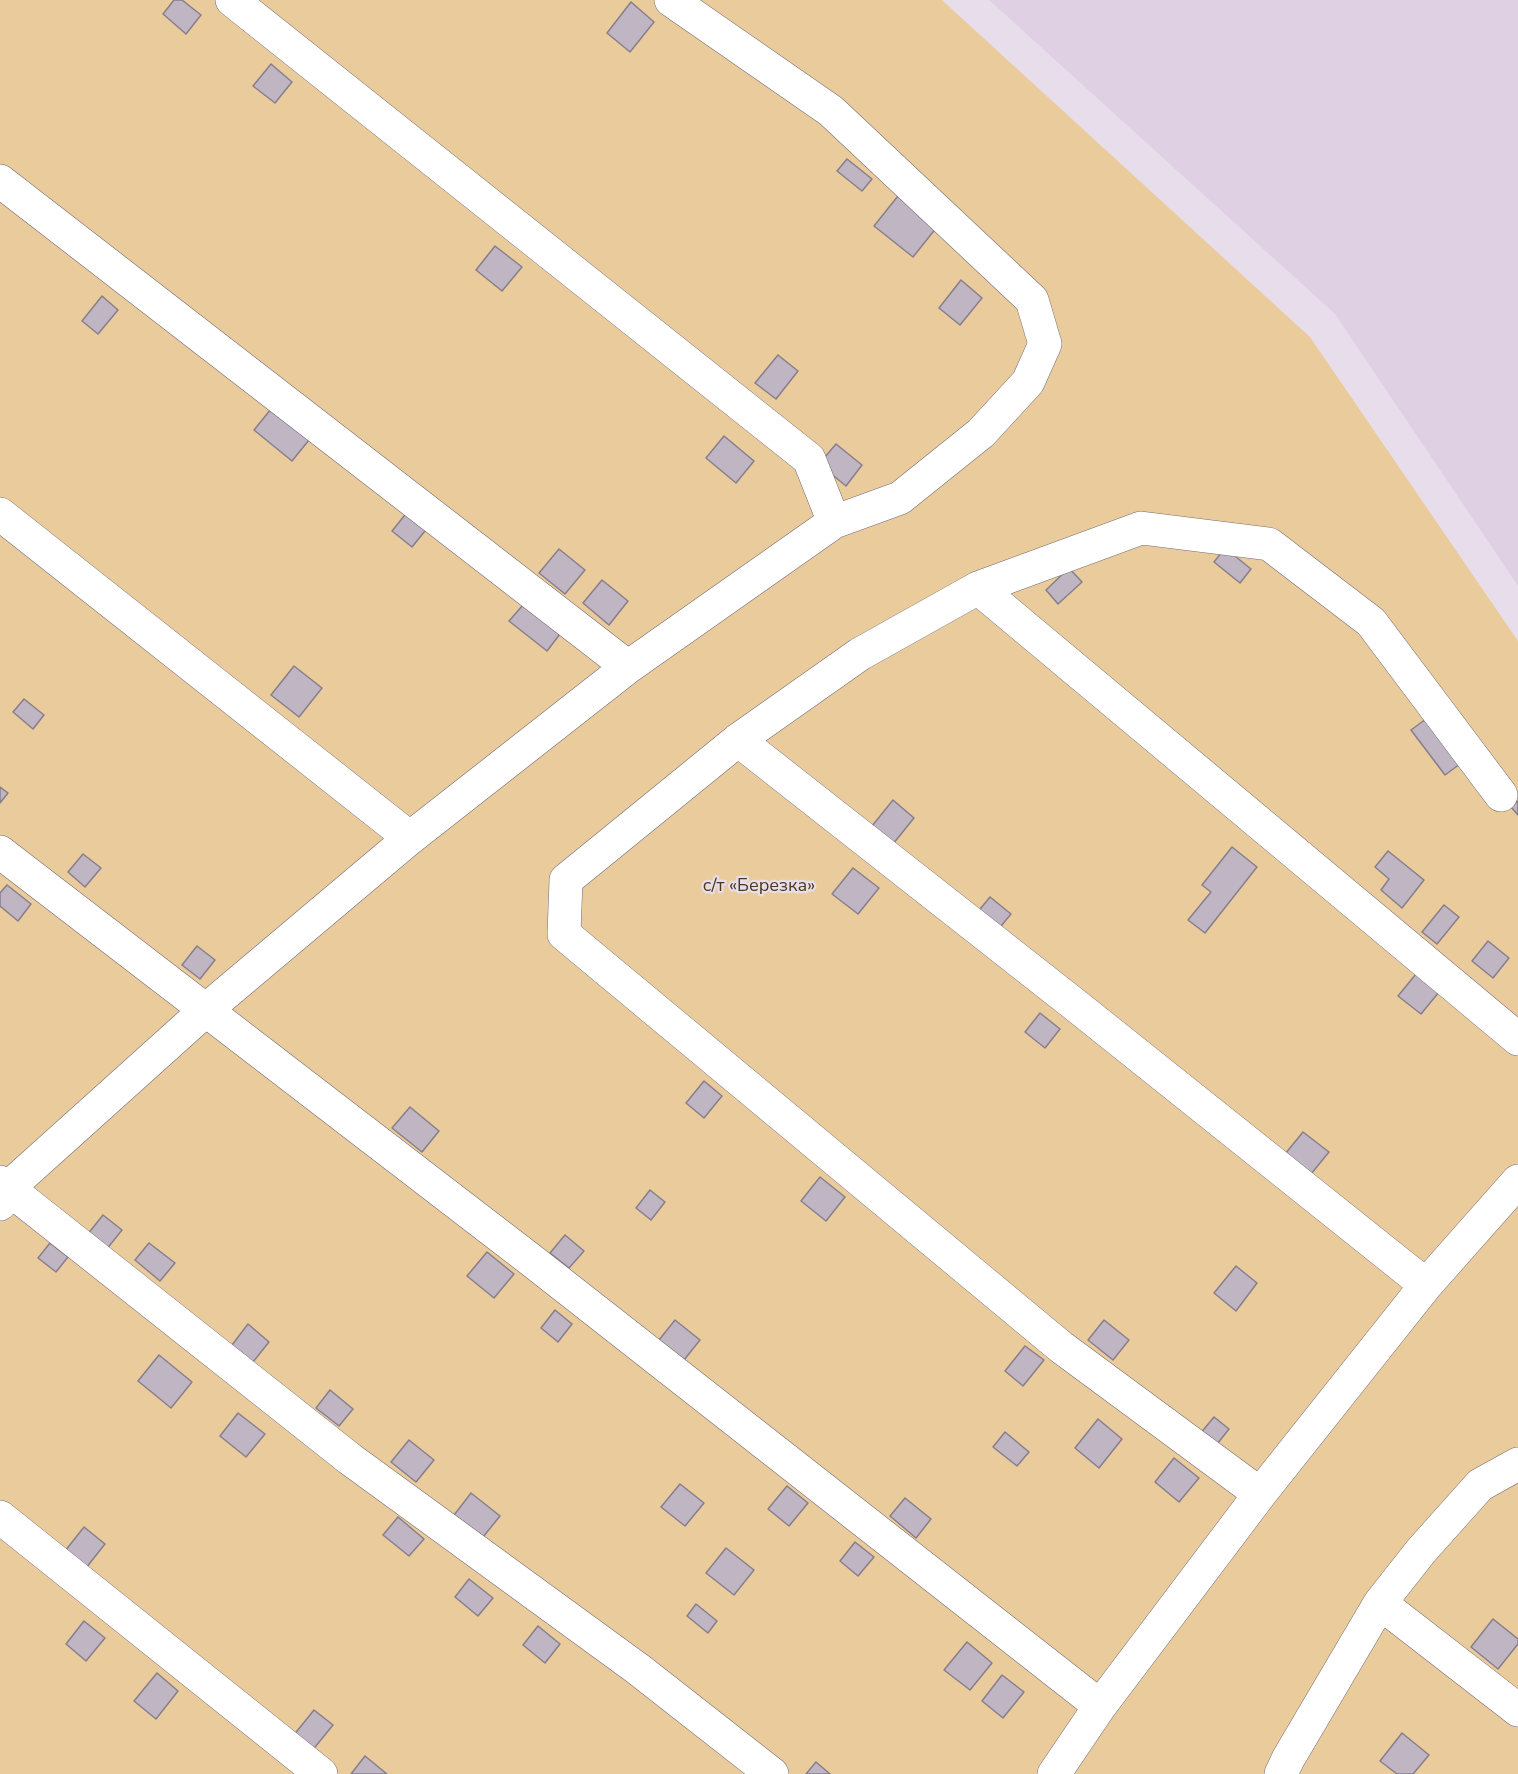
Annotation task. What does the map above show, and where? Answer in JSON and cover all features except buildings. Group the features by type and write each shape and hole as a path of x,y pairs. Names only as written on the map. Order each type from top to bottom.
{"street":[{"path":"232,0 809,459 834,522"},
{"path":"671,0 831,111 1032,300 1045,344 1028,382 981,433 900,498 834,522 628,667 410,838 207,1009 3,1192 350,1459 638,1669 772,1774"},
{"path":"0,181 628,667"},
{"path":"0,514 410,838"},
{"path":"1260,1494 1061,1347 564,934 566,880 738,740 860,654 978,588 1141,528 1269,544 1371,622 1501,795"},
{"path":"978,588 1518,1039"},
{"path":"738,740 1074,1004 1426,1286"},
{"path":"0,852 531,1260 1100,1706"},
{"path":"1054,1774 1100,1706 1260,1494 1426,1286 1518,1181"},
{"path":"1281,1774 1288,1758 1380,1603 1421,1551 1480,1485 1518,1464"},
{"path":"0,1517 321,1774"},
{"path":"1380,1603 1518,1710"}],"shaded area":[{"path":"989,0 1518,0 1518,586 1335,314"}],"green space":[{"name":"с/т «Березка»","path":"0,0 942,0 1310,337 1518,641 1518,1774 0,1774"}]}
